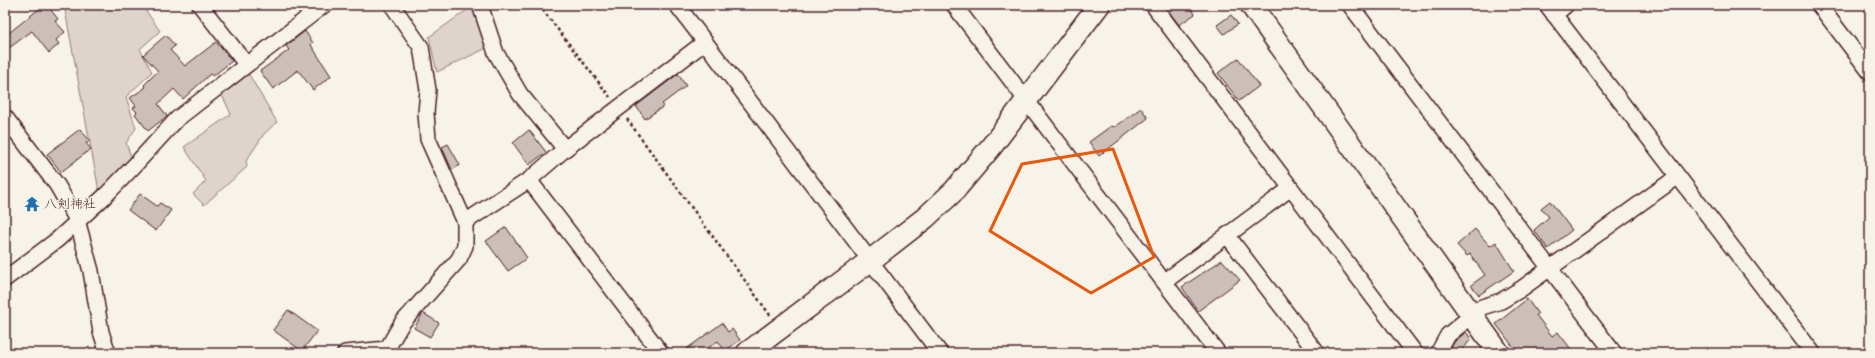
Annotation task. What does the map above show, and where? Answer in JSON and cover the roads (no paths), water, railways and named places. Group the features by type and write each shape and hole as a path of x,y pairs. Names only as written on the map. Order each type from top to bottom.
{"street":[{"path":"200,5 246,64"},
{"path":"5,279 57,240 77,220 105,196 177,119 324,5"},
{"path":"345,353 388,351 402,323 459,259 465,246 465,222 428,139 426,113 428,90 421,47 392,5"},
{"path":"480,5 496,54 520,94 565,149"},
{"path":"677,5 940,353"},
{"path":"954,5 1218,353"},
{"path":"747,353 925,218 954,191 986,153 1099,5"},
{"path":"1153,5 1414,352"},
{"path":"1251,5 1499,353"},
{"path":"1350,5 1614,353"},
{"path":"1566,5 1551,10 1677,177 1813,353"},
{"path":"1819,5 1870,72"},
{"path":"465,222 529,180 565,149 705,42"},
{"path":"5,117 57,186 77,220 91,271 101,332 108,353"},
{"path":"1438,353 1448,336 1482,307 1501,301 1514,293 1677,177"},
{"path":"529,180 661,353"},
{"path":"1164,282 1291,188"},
{"path":"1227,235 1317,353"}],"place":[{"name":"八剣神社","path":"32,204"}]}
